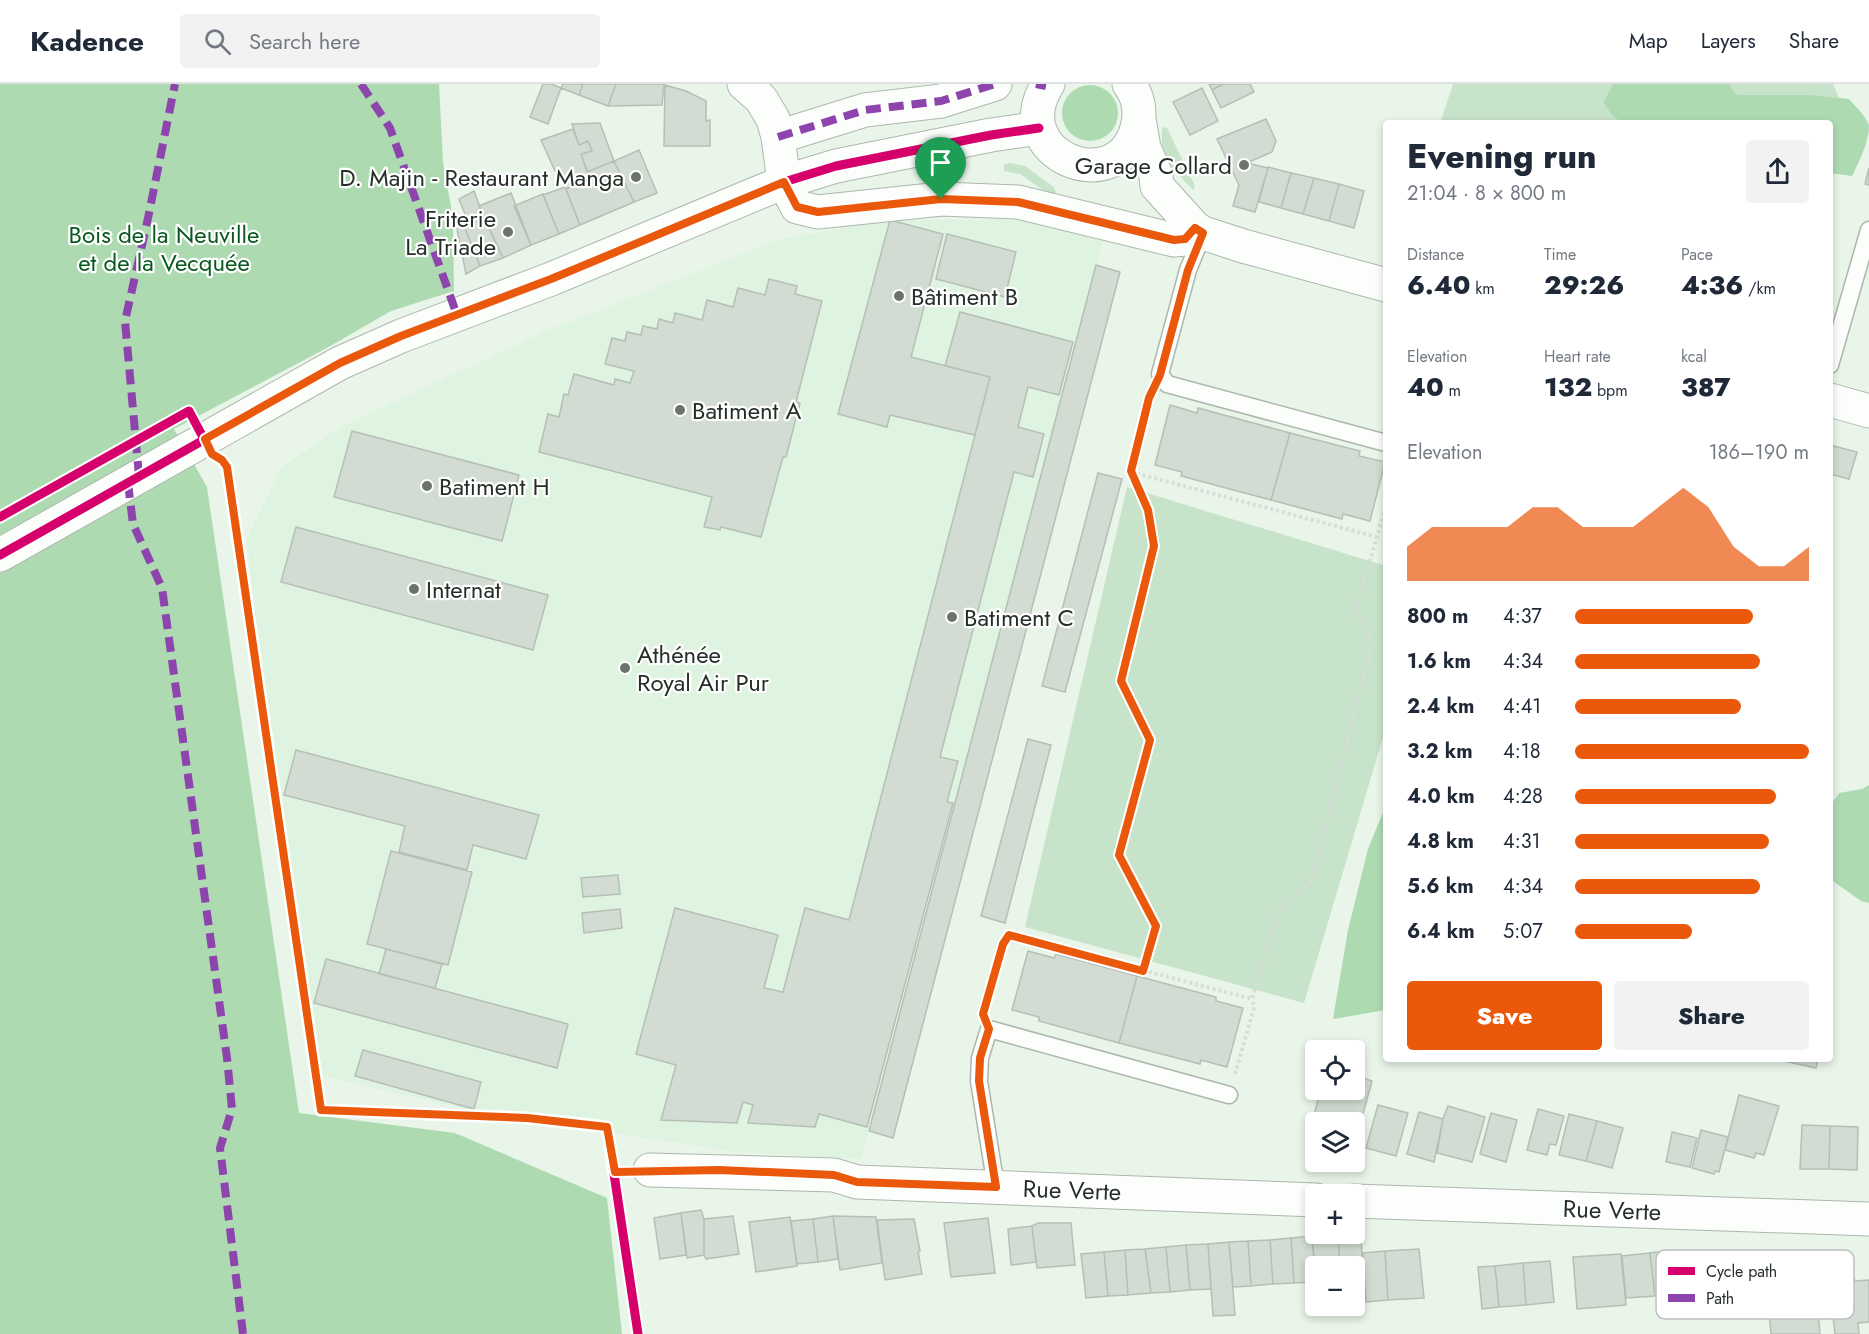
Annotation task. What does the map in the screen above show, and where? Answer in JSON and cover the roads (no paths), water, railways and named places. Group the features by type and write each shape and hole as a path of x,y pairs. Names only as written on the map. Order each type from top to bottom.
{"street":[{"path":"744,84 761,99 773,119 778,137 784,182 797,207 818,212 941,199 1004,201 1066,213 1174,240 1185,239 1199,231"},
{"path":"778,137 865,110 941,101 995,84"},
{"path":"1043,85 1038,107 1039,128 1050,148 1066,160 1086,165 1101,164 1114,159 1126,149 1135,135 1138,98"},
{"path":"1138,98 1144,148 1156,175 1157,186"},
{"path":"0,555 340,363 401,336 551,279 784,182 836,166 990,135 1039,128"},
{"path":"1101,164 1157,186 1199,231 1383,284"},
{"path":"1833,401 1869,411"},
{"name":"Rue Verte","path":"650,1170 834,1175 857,1182 1305,1200"},
{"name":"Rue Verte","path":"1365,1202 1869,1219"}],"lane":[{"path":"1833,355 1869,230"},
{"path":"1199,231 1160,375 1167,384 1383,442"},
{"path":"996,1187 979,1081 980,1058 989,1029 1229,1095"}],"place":[{"name":"Garage Collard","path":"1244,165"},
{"name":"D. Majin - Restaurant Manga","path":"636,177"},
{"name":"Friterie La Triade","path":"508,232"},
{"name":"Bâtiment B","path":"899,296"},
{"name":"Batiment A","path":"680,410"},
{"name":"Batiment H","path":"427,486"},
{"name":"Internat","path":"414,589"},
{"name":"Batiment C","path":"952,617"},
{"name":"Athénée Royal Air Pur","path":"625,668"}],"park label":[{"name":"Bois de la Neuville et de la Vecquée","path":"164,248"}]}
